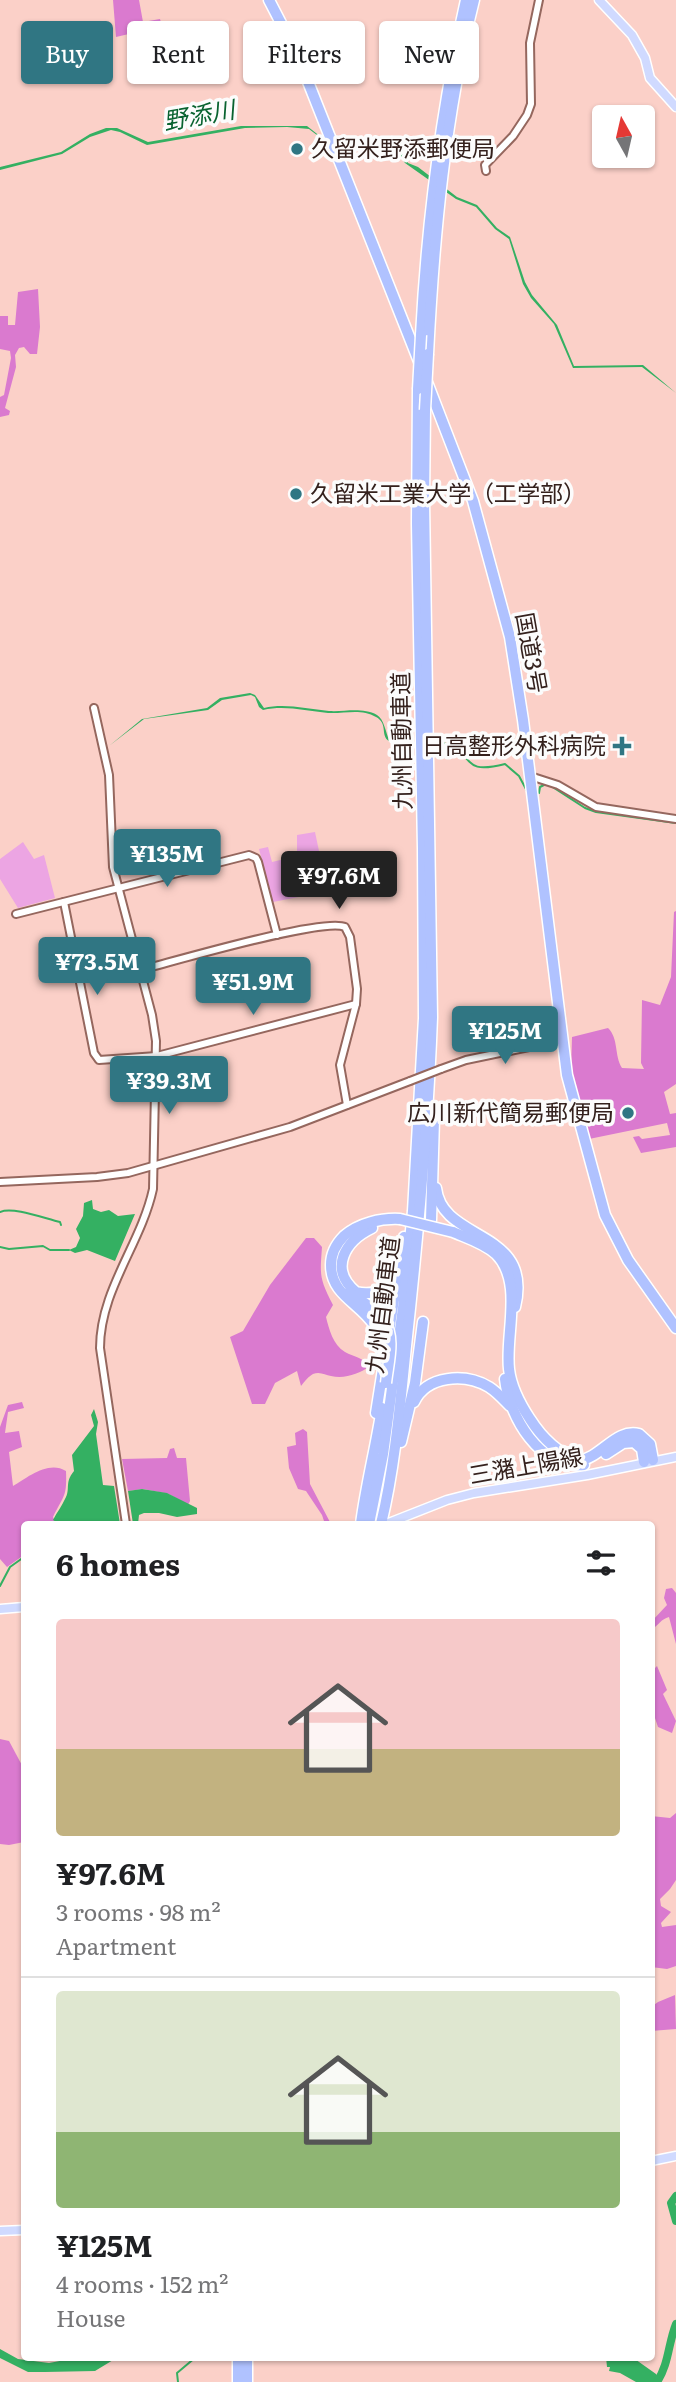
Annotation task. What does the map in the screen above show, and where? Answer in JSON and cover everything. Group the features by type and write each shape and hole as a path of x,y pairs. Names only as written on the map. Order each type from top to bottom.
{"highway":[{"name":"国道3号","path":"269,0 297,54 473,501 510,637 567,1074 605,1215 628,1260 676,1328"},
{"name":"九州自動車道","path":"370,1521 383,1454 413,1211 424,1018 417,524 418,389 425,269 450,73 466,0"},
{"name":"九州自動車道","path":"381,1521 402,1402 419,1236 429,1099 432,1017 424,501 428,354 436,227 452,108 474,0"},
{"path":"431,1220 432,1017"},
{"path":"376,1413 401,1260 416,1143"},
{"path":"433,1163 437,1196 447,1214 497,1245 507,1255 514,1269 517,1298 510,1325"},
{"path":"382,1369 381,1347 373,1324 341,1293 331,1273 332,1253 338,1242 351,1230 377,1221 400,1222 482,1244 495,1253 509,1276 508,1356 512,1385 538,1431 557,1451 578,1461 596,1455 619,1437 634,1433 650,1444 648,1461"},
{"path":"400,1222 381,1225 356,1237 345,1251 342,1262 343,1276 356,1292 375,1293 391,1282 401,1260"},
{"path":"361,1226 341,1247 336,1265 337,1274 344,1288 384,1320 391,1346 374,1461 361,1521"},
{"path":"451,1234 477,1246 498,1265 503,1278 506,1293 506,1386 513,1409 529,1438 550,1458 574,1466 586,1465 629,1442 634,1442 642,1449 648,1461"},
{"path":"386,1502 415,1383 422,1322"},
{"path":"408,1415 421,1392 430,1384 450,1379 471,1380 490,1388 513,1409"},
{"path":"238,2361 238,2382"},
{"path":"247,2361 247,2382"}],"main road":[{"path":"599,0 632,36 645,58 650,78 676,107"},
{"name":"三潴上陽線","path":"394,1521 447,1500 491,1490 676,1457"},
{"path":"0,1609 21,1607"},
{"path":"655,2160 676,2155"},
{"path":"0,2231 21,2230"}],"street":[{"path":"486,171 485,165 513,136 531,104 530,43 539,0"},
{"path":"94,708 109,775 111,849 118,888 152,1015 157,1056 155,1165 148,1210 109,1299 100,1331 100,1348 126,1521"},
{"path":"530,776 558,785 596,807 676,820"},
{"path":"16,914 252,855 258,862 276,935"},
{"path":"64,902 96,1057 104,1061 157,1056 356,1004"},
{"path":"140,970 276,935 336,924 345,927 350,937 356,989 356,1004 340,1065 347,1105"},
{"path":"0,1182 112,1175 155,1165 290,1127 466,1060 563,1040"}],"shaded area":[{"path":"113,0 139,0 143,21 127,21 127,34 116,37"},
{"path":"241,126 307,126 326,141 362,139 378,147 401,150 408,163 418,167 457,197 477,205 497,228 510,237 525,282 532,295 557,325 574,366 643,365 676,393 642,367 573,368 554,324 531,298 523,284 509,239 495,229 476,207 456,199 405,163 399,154 379,152 360,142 340,145 326,142 309,129 287,127 245,128 147,145 111,130 90,137 62,154 0,170 0,167 61,152 90,134 106,128 117,128 148,142"},
{"path":"38,289 40,327 37,354 30,354 24,347 19,348 15,355 16,367 5,408 10,411 9,415 0,417 0,397 4,395 11,358 10,351 0,349 0,316 8,316 8,325 15,325 18,292"},
{"path":"250,693 255,695 264,708 288,706 371,713 381,720 389,740 408,744 397,743 390,741 386,738 381,721 370,714 287,708 263,710 251,695 222,700 208,710 144,719 109,746 142,719 207,708 220,698"},
{"path":"315,832 319,851 331,872 310,884 314,894 273,902 259,849 268,847 272,862 297,856 297,835"},
{"path":"23,842 34,859 44,855 55,898 18,908 0,879 0,859"},
{"path":"676,911 676,1084 664,1092 670,1114 676,1113 676,1147 641,1153 633,1137 639,1136 642,1139 670,1135 667,1123 589,1139 571,1071 572,1037 608,1028 614,1037 622,1068 644,1069 641,1063 642,1000 660,1005 671,977"},
{"path":"92,1200 93,1209 101,1212 109,1210 118,1216 135,1214 115,1261 87,1250 75,1253 69,1250 76,1247 80,1238 76,1229 83,1216 84,1203"},
{"path":"306,1238 314,1238 322,1247 322,1276 333,1305 326,1317 332,1336 341,1349 370,1366 347,1376 316,1373 301,1386 297,1371 275,1383 265,1404 252,1404 230,1337 243,1331 270,1285"},
{"path":"22,1402 24,1408 8,1412 5,1433 19,1431 22,1447 9,1452 13,1486 38,1471 59,1468 66,1471 66,1486 53,1517 55,1521 21,1521 21,1557 7,1567 0,1559 0,1427 8,1405"},
{"path":"94,1409 98,1422 96,1434 103,1485 114,1486 120,1521 54,1521 67,1495 69,1479 74,1471 72,1455 94,1426 91,1415"},
{"path":"303,1429 307,1432 310,1484 329,1521 324,1521 306,1491 298,1489 289,1468 287,1447 296,1445 295,1433"},
{"path":"174,1448 177,1458 186,1458 190,1501 188,1505 169,1494 143,1489 128,1491 122,1459 167,1458 170,1449"},
{"path":"142,1489 167,1493 197,1508 197,1514 177,1517 144,1513 139,1515 138,1521 133,1521 128,1491"},
{"path":"672,1588 676,1593 676,1644 669,1617 655,1626 655,1618 667,1605 664,1598 666,1589"},
{"path":"657,1666 667,1690 663,1694 676,1721 672,1733 658,1727 655,1718"},
{"path":"0,1739 9,1741 21,1763 21,1843 0,1844"},
{"path":"676,1813 676,1880 660,1899 661,1906 671,1912 661,1923 662,1927 676,1925 676,1966 667,1969 655,1968 655,1816 670,1818"},
{"path":"675,1995 676,2029 655,2031 655,2004"},
{"path":"0,2349 21,2361 111,2361 95,2371 28,2372 0,2358"},
{"path":"606,2361 638,2361 656,2374 660,2382 636,2382 620,2373 609,2371 610,2367 607,2367"}],"waterway":[{"path":"443,743 453,747 474,765 490,767 505,764 519,776 527,791"},
{"path":"539,793 540,787 546,784"},
{"path":"551,786 596,812 676,823"},
{"path":"0,1212 21,1212 60,1222 61,1225"},
{"path":"0,1247 9,1249 43,1246 50,1250 69,1250"},
{"path":"0,1586 10,1567 21,1559"},
{"path":"676,2196 671,2203 676,2221"},
{"path":"657,2382 664,2368 676,2324"},
{"path":"178,2382 177,2373 191,2361"}],"place":[{"name":"久留米野添郵便局","path":"297,149"},
{"name":"久留米工業大学（工学部）","path":"296,494"},
{"name":"日高整形外科病院","path":"622,746"},
{"name":"広川新代簡易郵便局","path":"628,1113"}],"water label":[{"name":"野添川","path":"199,116"}]}
